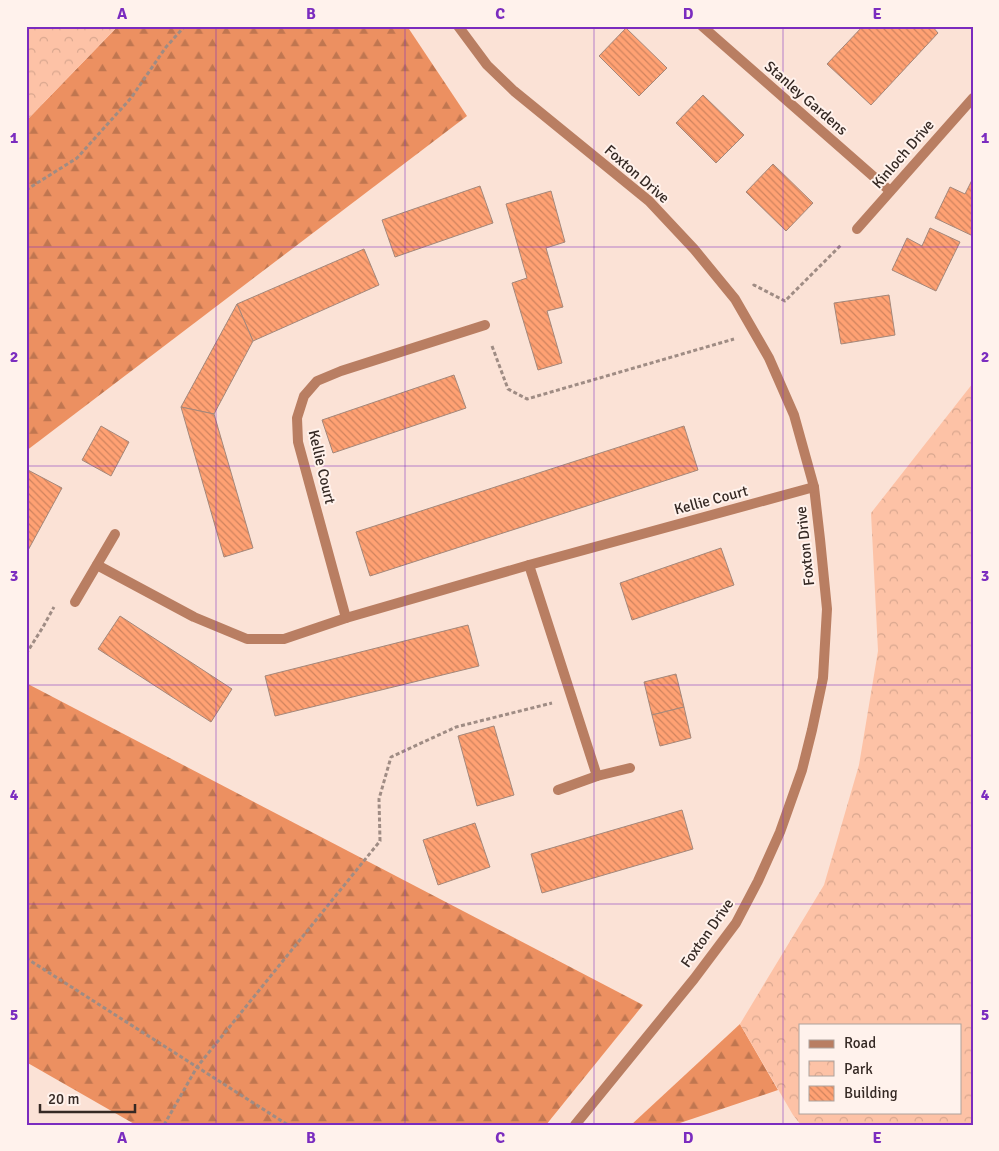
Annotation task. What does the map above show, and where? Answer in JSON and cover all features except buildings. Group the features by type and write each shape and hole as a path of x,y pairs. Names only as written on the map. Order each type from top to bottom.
{"street":[{"name":"Foxton Drive","path":"458,26 488,65 514,91 649,201 694,249 735,300 769,358 794,414 814,487 827,609 823,678 802,770 780,832 758,882 736,923 694,979 575,1125"},
{"name":"Stanley Gardens","path":"702,26 890,191"},
{"name":"Kinloch Drive","path":"857,229 973,98"},
{"name":"Kellie Court","path":"346,618 298,442 297,418 304,396 318,381 342,371 484,325"},
{"name":"Kellie Court","path":"97,565 194,617 247,639 284,639 346,618 529,565 814,487"},
{"path":"75,602 116,534"},
{"path":"529,565 597,776"},
{"path":"558,790 597,776 630,768"}],"path":[{"path":"26,190 77,158 131,98 166,46 185,26"},
{"path":"735,300 754,285 785,301 857,229"},
{"path":"484,325 508,389 527,399 736,338 731,332"},
{"path":"26,654 57,600 75,602"},
{"path":"164,1125 197,1067 380,840 378,799 391,758 456,727 572,698"},
{"path":"26,958 288,1125"}],"green space":[{"path":"26,26 118,26 26,121"},
{"path":"118,26 407,26 467,116 26,451 26,121"},
{"path":"973,383 973,1125 801,1125 793,1115 740,1024 824,885 859,765 878,651 871,513"},
{"path":"26,683 643,1005 546,1125 136,1125 26,1062"},
{"path":"740,1024 778,1090 674,1125 631,1125"}]}
